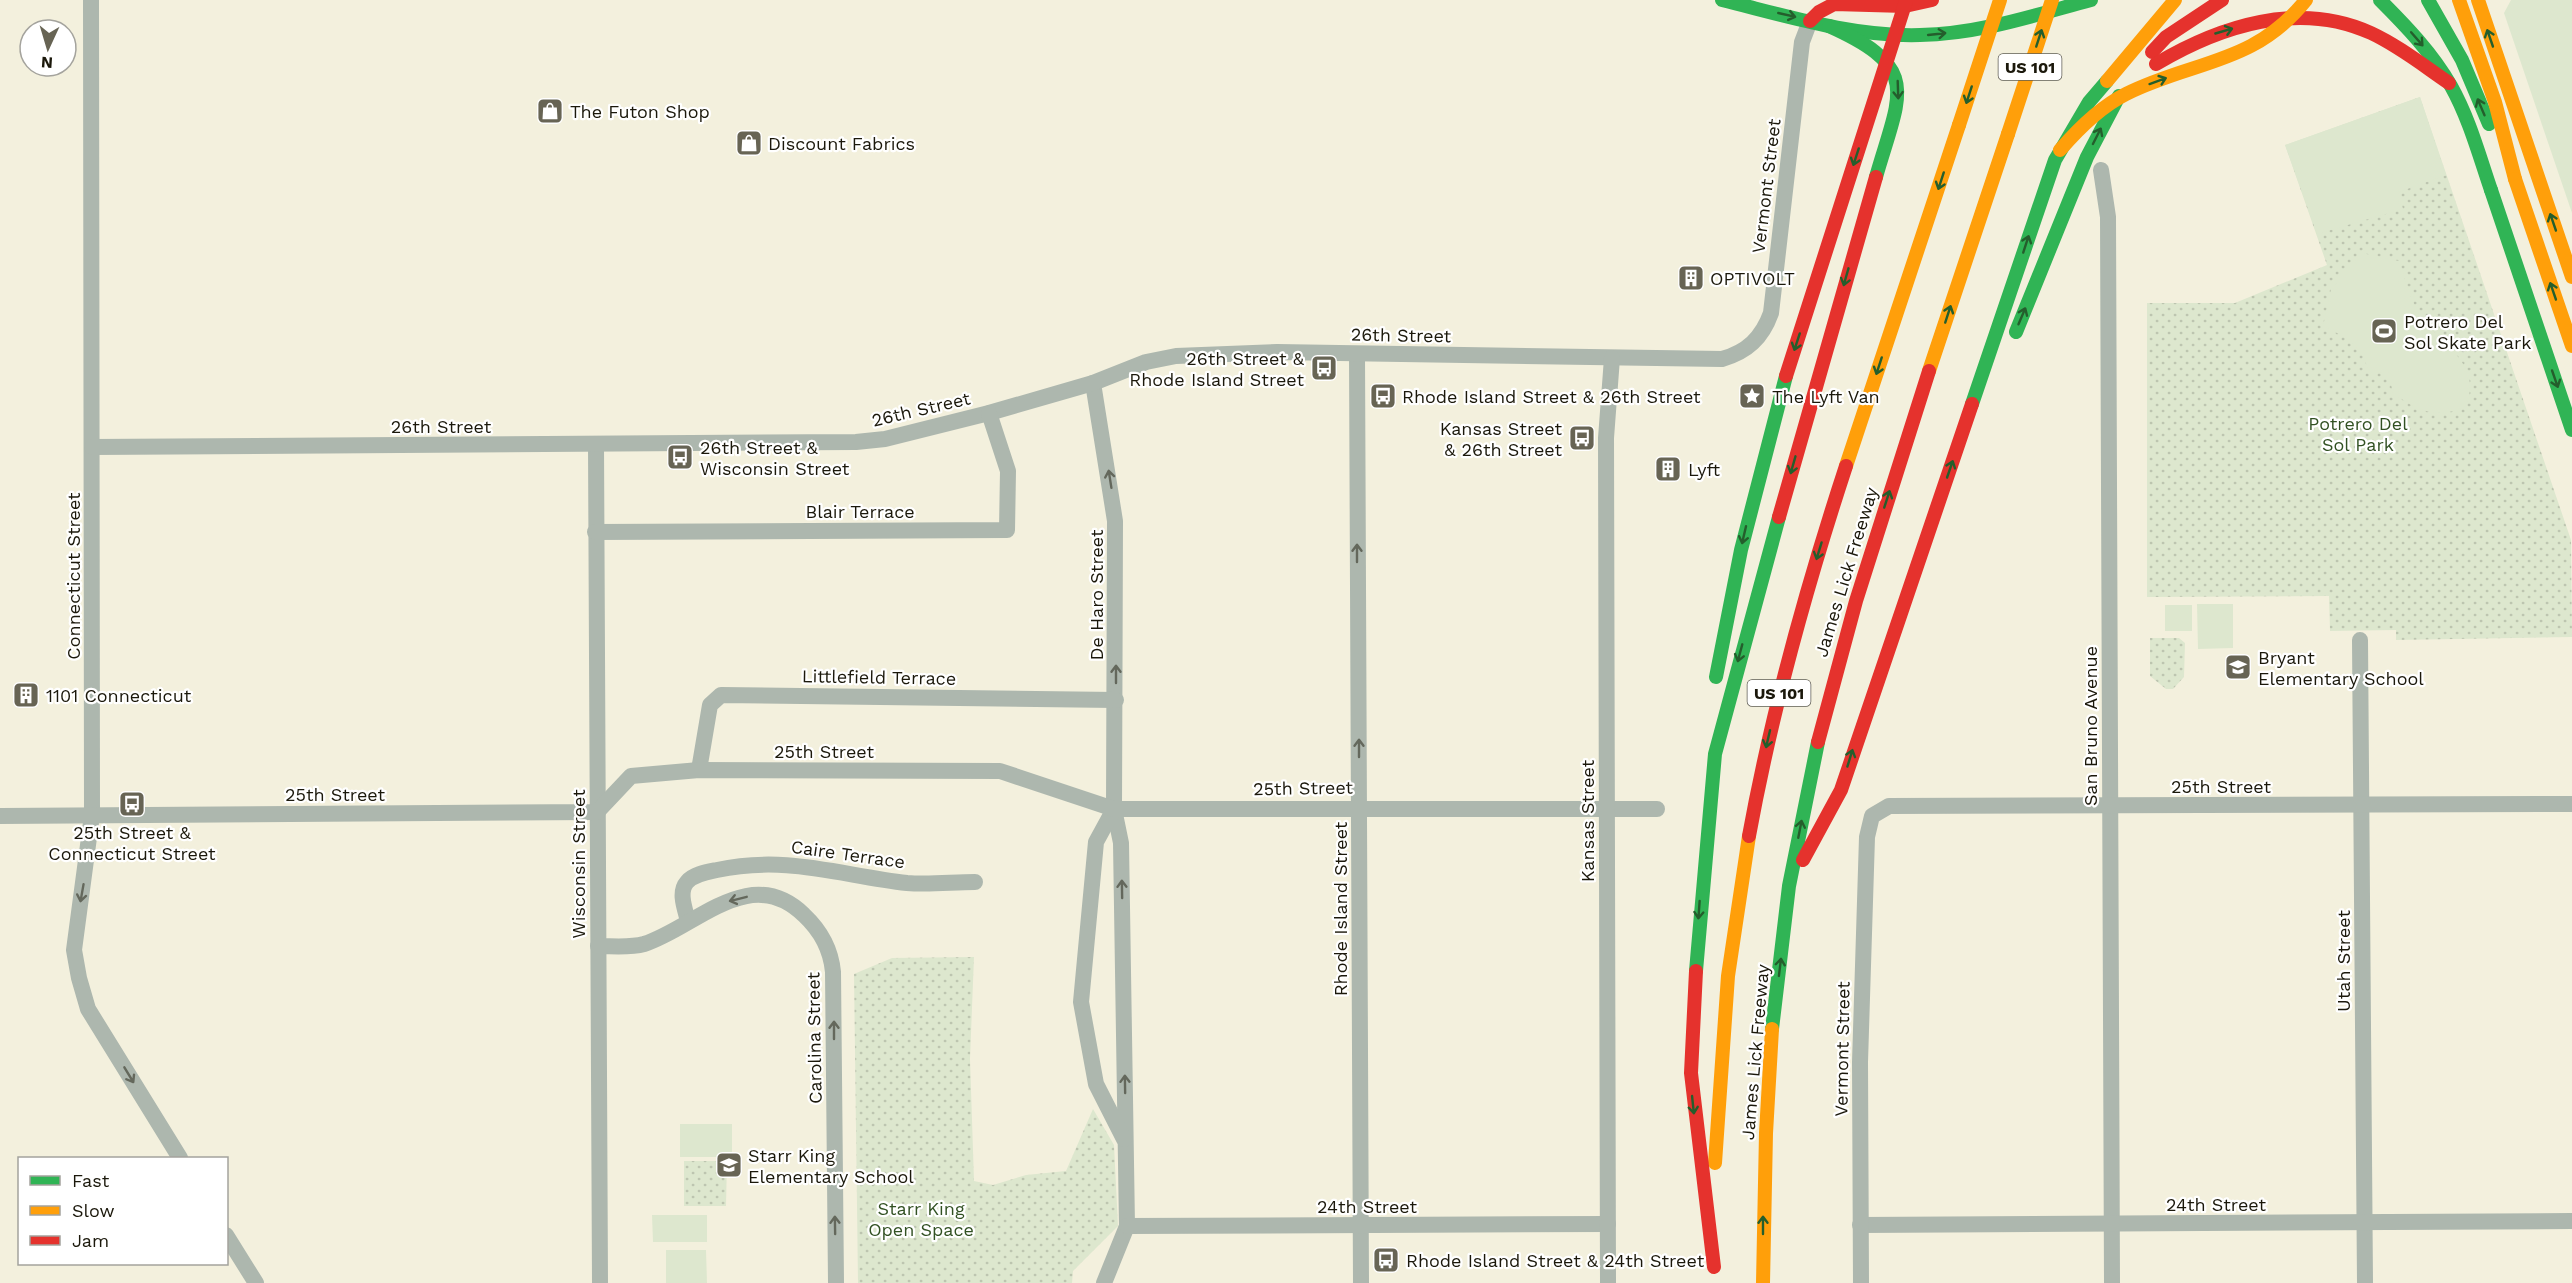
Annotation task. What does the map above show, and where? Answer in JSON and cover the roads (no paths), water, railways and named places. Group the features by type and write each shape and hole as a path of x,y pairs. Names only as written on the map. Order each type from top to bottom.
{"main road":[{"path":"1722,0 1829,26 1892,35 1934,34 1987,26 2091,0"},
{"path":"1714,1267 1691,1073 1708,749 1717,663 1741,550 1786,376 1906,0"},
{"path":"1810,21 1819,12 1834,4 1905,6 1932,0"},
{"name":"James Lick Freeway","path":"1714,1283 1715,1137 1725,1008 1742,878 1765,751 1809,584 2000,0"},
{"name":"James Lick Freeway","path":"1763,1283 1766,1119 1789,886 1822,721 1848,622 2052,0"},
{"path":"1789,886 1841,790 2047,180 2060,150 2090,102 2175,0"},
{"path":"2011,343 2087,157 2121,93 2166,37 2222,0"},
{"path":"2060,150 2086,122 2123,96 2161,80 2236,55 2267,40 2292,20 2306,0"},
{"path":"2380,0 2417,38 2449,83 2463,113 2572,430"},
{"path":"2428,0 2462,60 2515,179"},
{"path":"2459,0 2495,102 2515,179 2572,346"},
{"path":"2478,0 2572,278"},
{"path":"2121,93 2146,71 2177,50 2211,35 2244,26 2310,16 2362,28 2449,83"},
{"path":"1704,852 1715,754 1739,656 1899,97 1897,78 1886,57 1868,44 1829,26"},
{"path":"1882,663 1932,546 1986,407"}],"street":[{"name":"Connecticut Street","path":"92,0 92,815 87,867 77,918 75,950 78,978 88,1009 179,1157"},
{"name":"Vermont Street","path":"1747,349 1766,328 1771,314 1802,42 1810,21"},
{"name":"San Bruno Avenue","path":"2101,170 2108,217 2112,1283"},
{"name":"26th Street","path":"92,447 596,445 885,440 989,413 1094,382 1146,362 1176,356 1277,352 1708,361 1734,356 1747,349"},
{"name":"Rhode Island Street","path":"1357,354 1361,1283"},
{"name":"Kansas Street","path":"1608,1283 1606,438 1612,358"},
{"name":"De Haro Street","path":"1094,382 1115,520 1114,809 1121,843 1127,1226 1104,1283"},
{"name":"Blair Terrace","path":"595,532 1007,530 1008,471 989,413"},
{"name":"Wisconsin Street","path":"596,445 600,1283"},
{"name":"Utah Street","path":"2360,640 2365,1283"},
{"name":"Littlefield Terrace","path":"699,770 710,705 721,695 1116,700"},
{"name":"25th Street","path":"0,816 597,812 632,776 699,770 1000,771 1114,809 1359,807 1657,809"},
{"name":"25th Street","path":"1872,816 1889,806 2572,804"},
{"name":"De Haro Street","path":"1114,809 1096,842 1081,1002 1096,1084 1126,1143"},
{"name":"Vermont Street","path":"1861,1283 1860,1062 1867,837 1872,816"},
{"name":"Caire Terrace","path":"688,921 682,894 687,882 700,874 728,868 769,864 828,868 909,883 975,882"},
{"name":"Carolina Street","path":"598,946 643,944 734,899 749,896 778,899 790,904 810,921 828,950 833,972 836,1283"},
{"name":"24th Street","path":"1860,1225 2572,1221"},
{"name":"24th Street","path":"1127,1226 1608,1224"},
{"path":"228,1238 256,1283"}],"place":[{"name":"The Futon Shop","path":"550,111"},
{"name":"Discount Fabrics","path":"749,143"},
{"name":"OPTIVOLT","path":"1691,278"},
{"name":"Potrero Del Sol Skate Park","path":"2384,331"},
{"name":"26th Street & Rhode Island Street","path":"1324,368"},
{"name":"Rhode Island Street & 26th Street","path":"1383,396"},
{"name":"The Lyft Van","path":"1752,396"},
{"name":"Kansas Street & 26th Street","path":"1582,438"},
{"name":"26th Street & Wisconsin Street","path":"680,457"},
{"name":"Lyft","path":"1668,469"},
{"name":"Bryant Elementary School","path":"2238,667"},
{"name":"1101 Connecticut","path":"26,695"},
{"name":"25th Street & Connecticut Street","path":"132,804"},
{"name":"Starr King Elementary School","path":"729,1165"},
{"name":"Rhode Island Street & 24th Street","path":"1386,1260"}],"park label":[{"name":"Potrero Del Sol Park","path":"2358,433"},
{"name":"Starr King Open Space","path":"921,1218"}]}
